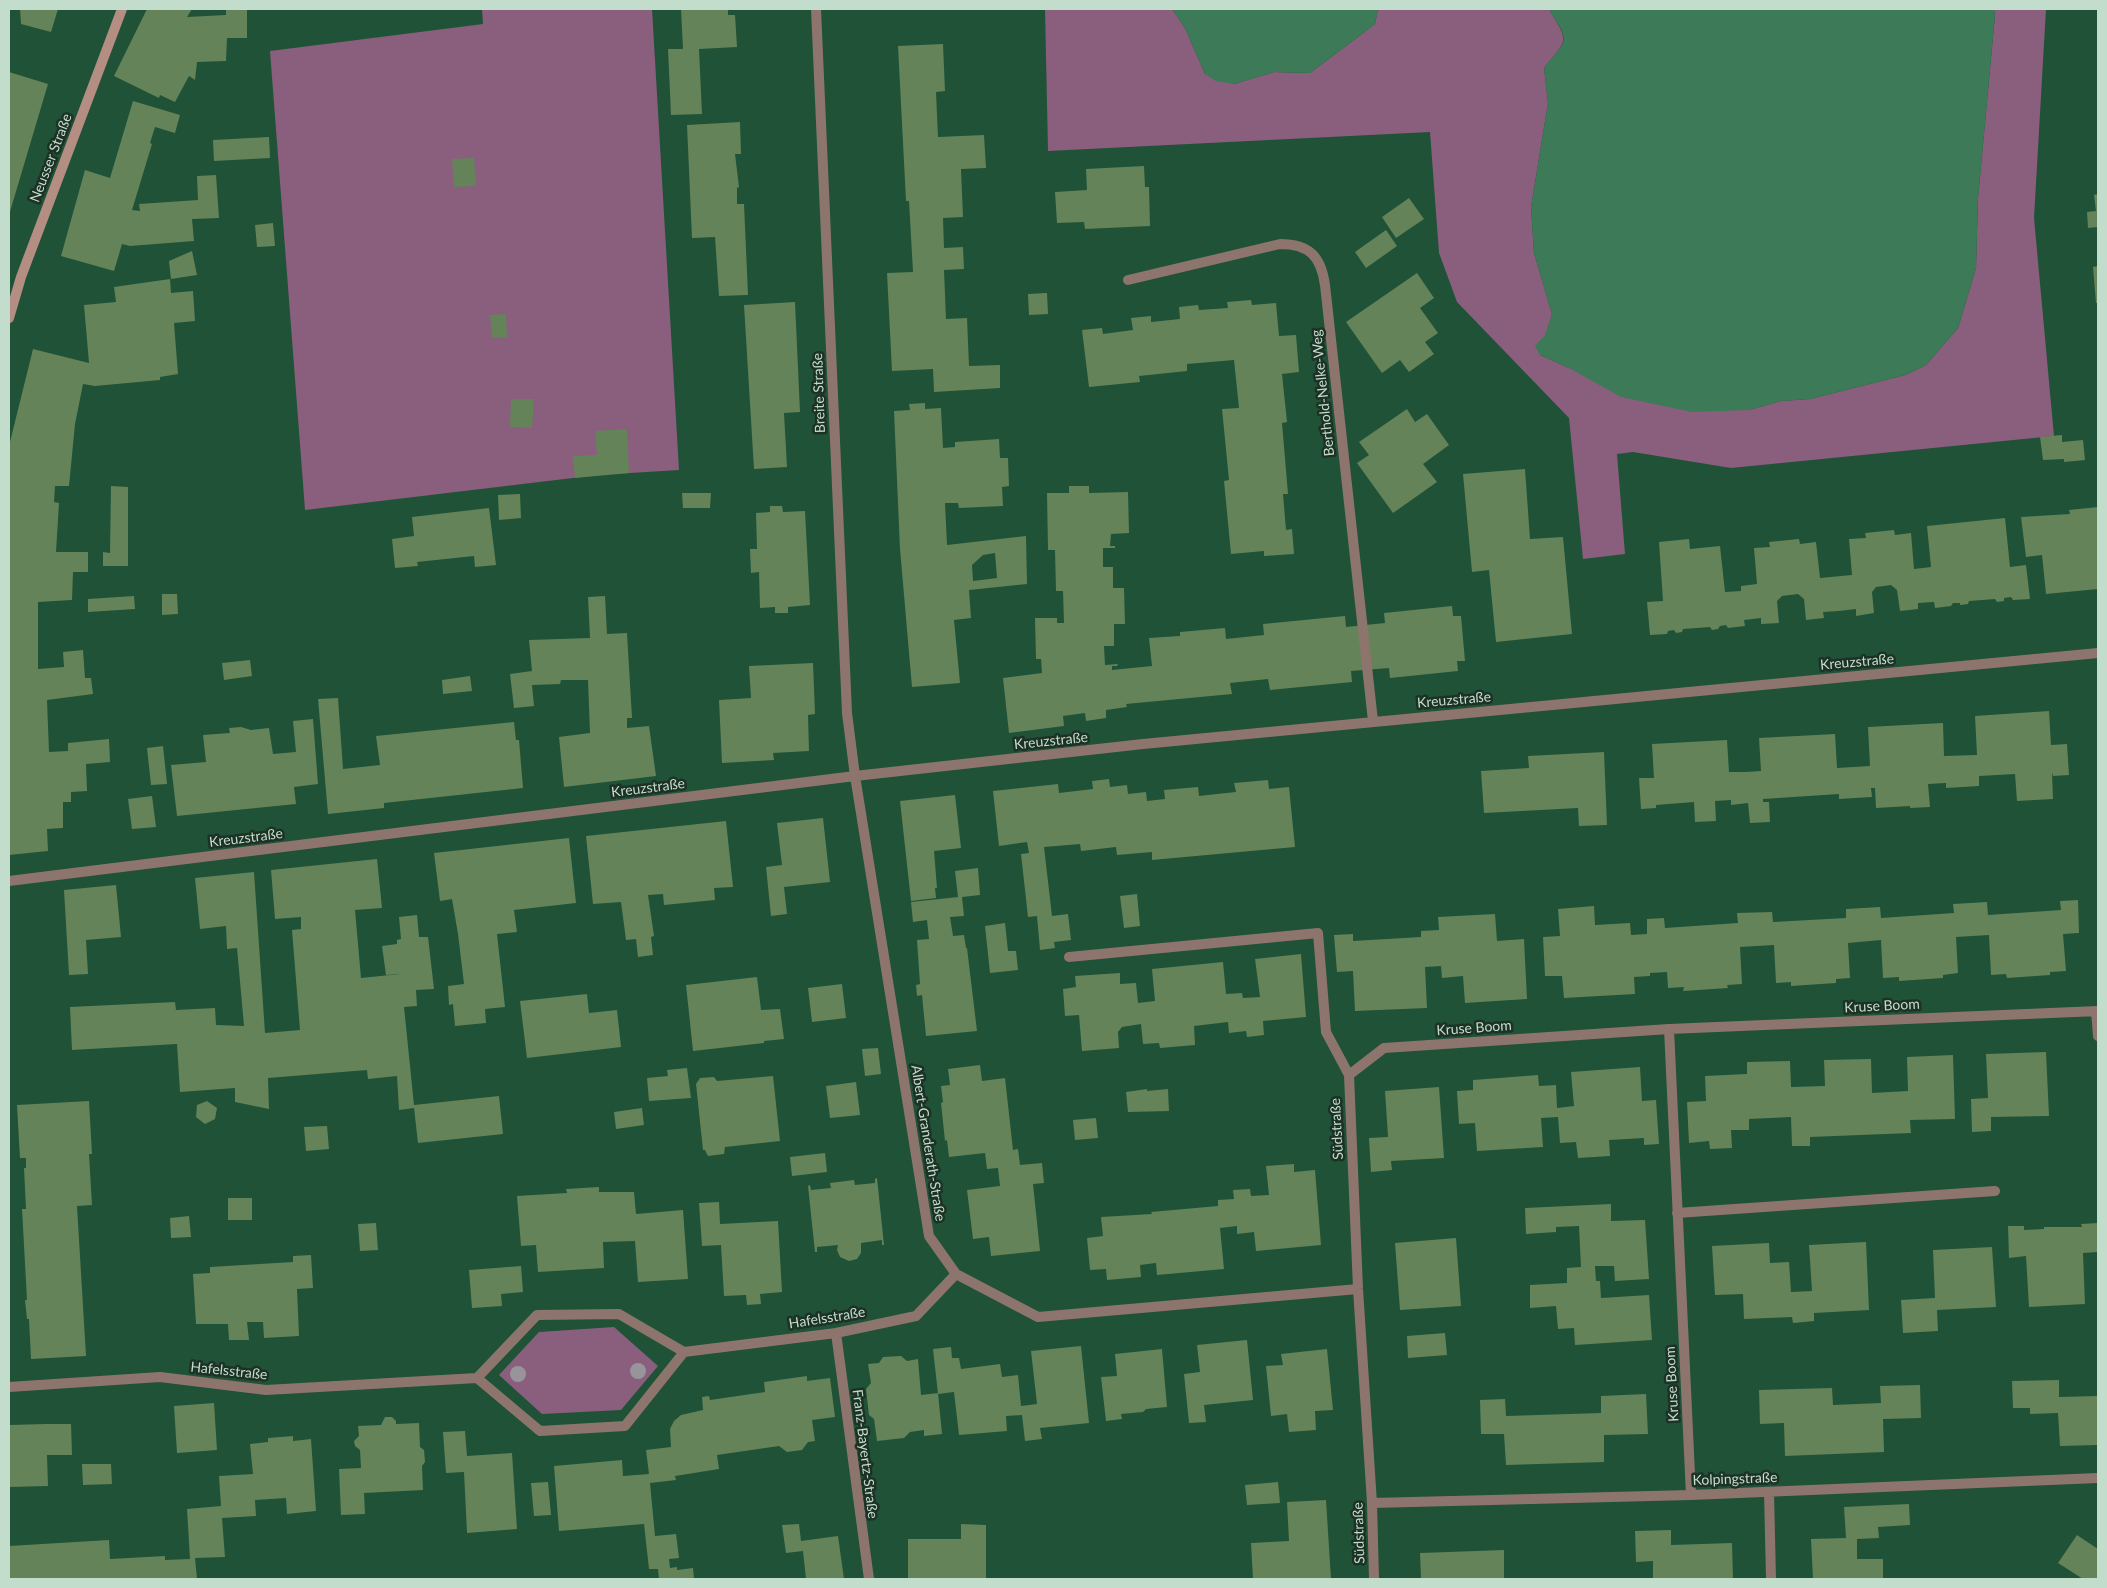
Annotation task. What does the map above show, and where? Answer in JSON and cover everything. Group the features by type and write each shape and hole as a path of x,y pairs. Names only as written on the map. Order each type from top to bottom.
{"street":[{"name":"Neusser Straße","path":"9,318 21,277 122,9"},
{"name":"Breite Straße","path":"816,9 844,660 855,776"},
{"name":"Berthold-Nelke-Weg","path":"1128,280 1280,244 1290,244 1306,248 1317,261 1325,285 1372,721"},
{"name":"Kreuzstraße","path":"9,880 855,776 1372,721 2098,653"},
{"name":"Albert-Granderath-Straße","path":"855,776 929,1236 956,1274 1038,1318 1358,1289"},
{"name":"Südstraße","path":"1069,957 1318,933 1326,1032 1349,1075 1358,1289 1372,1503 1374,1579"},
{"name":"Kruse Boom","path":"1349,1075 1384,1048 1670,1030 2097,1011 2098,1036"},
{"name":"Kruse Boom","path":"1670,1030 1691,1495"},
{"path":"1677,1213 1994,1191"},
{"name":"Hafelsstraße","path":"684,1352 836,1333 916,1316 956,1274"},
{"path":"619,1314 684,1352 625,1426 540,1431 477,1378 537,1315 619,1314"},
{"name":"Franz-Bayertz-Straße","path":"836,1333 869,1579"},
{"name":"Hafelsstraße","path":"9,1387 160,1377 266,1390 477,1378"},
{"name":"Kolpingstraße","path":"1372,1503 1691,1495 2098,1478"},
{"path":"1769,1492 1771,1579"}],"shaded area":[{"path":"482,9 652,9 679,470 598,475 305,510 270,51 483,24"},
{"path":"1045,9 1172,9 1185,28 1205,74 1234,84 1274,72 1310,73 1375,24 1378,9 1551,9 1550,11 1561,29 1563,41 1544,68 1548,103 1531,207 1534,253 1552,314 1540,355 1569,368 1749,410 1781,401 1810,399 1905,375 1926,365 1958,328 1976,268 1978,198 1995,15 1994,9 2046,9 2034,218 2054,436 1731,468 1633,452 1617,454 1625,554 1583,559 1569,418 1457,302 1439,253 1430,132 1048,151"},
{"path":"1172,9 1378,9 1375,24 1310,73 1274,72 1234,84 1216,81 1205,74 1185,28"},
{"path":"1551,9 1994,9 1995,15 1978,198 1976,268 1958,328 1926,365 1905,375 1810,399 1781,401 1749,410 1692,412 1621,397 1569,368 1540,355 1535,346 1545,335 1552,314 1534,253 1531,207 1548,103 1544,68 1558,52 1564,41 1561,30 1550,11"},
{"path":"614,1327 658,1366 621,1410 542,1414 499,1375 539,1332"}],"building":[{"path":"20,9 58,9 51,32 21,24"},
{"path":"147,9 192,9 187,17 226,15 226,9 247,9 247,38 227,38 226,61 197,62 195,80 189,76 175,102 160,95 159,98 114,76"},
{"path":"681,9 728,9 728,15 735,15 737,47 699,49 702,114 671,115 668,49 683,49"},
{"path":"943,44 945,91 936,92 938,137 984,135 986,168 961,169 963,217 943,218 944,248 963,247 964,269 944,270 946,319 967,318 969,366 1000,365 1000,388 934,392 933,369 892,371 887,273 913,272 909,201 906,201 898,46"},
{"path":"9,72 48,84 9,215"},
{"path":"133,101 180,115 175,133 155,127 150,143 152,144 132,210 140,211 139,204 198,200 197,176 216,175 219,218 192,219 194,241 130,246 122,244 114,271 61,256 85,170 110,178"},
{"path":"740,122 741,154 735,154 739,187 737,188 737,204 744,204 748,295 719,296 715,237 692,238 687,125"},
{"path":"269,137 270,158 214,161 213,140"},
{"path":"474,158 476,186 454,187 452,159"},
{"path":"1144,166 1145,187 1149,187 1150,226 1085,229 1084,222 1057,223 1055,192 1087,190 1086,169"},
{"path":"2098,194 2098,227 2088,228 2087,212 2096,211 2094,195"},
{"path":"1409,198 1424,219 1396,238 1382,217"},
{"path":"273,223 275,246 257,247 255,225"},
{"path":"1386,230 1397,246 1366,268 1355,252"},
{"path":"192,251 197,275 171,279 169,261"},
{"path":"2098,266 2098,303 2096,303 2093,267"},
{"path":"1417,273 1434,298 1420,308 1438,333 1425,342 1434,354 1409,372 1400,360 1382,373 1346,322"},
{"path":"170,279 171,293 193,291 195,321 174,323 178,374 160,377 160,380 95,386 83,384 75,424 69,486 55,486 54,502 59,503 56,552 88,552 88,572 73,572 72,600 38,602 38,669 64,667 63,652 83,650 85,678 91,678 93,694 47,700 49,752 68,751 68,743 109,739 110,762 86,764 87,791 71,792 71,802 63,802 63,828 47,829 48,851 9,855 9,446 33,349 89,363 84,305 116,302 114,287"},
{"path":"1047,293 1048,314 1029,315 1028,294"},
{"path":"1251,300 1252,305 1276,303 1279,336 1296,335 1299,372 1282,374 1287,422 1282,423 1288,494 1283,494 1286,530 1292,529 1294,554 1264,556 1264,551 1231,554 1224,481 1229,480 1222,409 1239,408 1234,360 1187,364 1187,371 1139,376 1140,382 1089,387 1082,330 1102,328 1103,334 1133,330 1131,318 1151,316 1151,322 1180,319 1179,307 1198,305 1199,310 1228,308 1227,302"},
{"path":"795,302 800,412 784,413 787,467 754,469 744,305"},
{"path":"506,314 507,337 492,338 490,315"},
{"path":"511,399 534,399 532,428 510,427"},
{"path":"925,403 925,409 941,408 943,448 955,447 955,442 999,439 1000,458 1008,458 1009,486 1002,487 1003,506 959,508 958,503 945,503 947,545 1026,536 1027,584 969,590 971,618 954,620 960,683 912,687 900,549 894,411 910,410 909,404","holes":["995,553 997,578 973,581 972,565 983,555"]},
{"path":"1407,409 1415,422 1427,414 1449,445 1423,464 1437,482 1393,513 1357,463 1369,455 1359,442"},
{"path":"627,429 629,473 575,478 573,456 597,455 595,431"},
{"path":"2062,435 2062,442 2083,440 2085,460 2064,462 2064,459 2043,460 2040,437"},
{"path":"1525,469 1530,539 1563,537 1572,634 1496,642 1489,570 1472,572 1463,474"},
{"path":"111,486 128,487 128,566 103,566 103,552 110,553"},
{"path":"1069,486 1089,486 1089,493 1128,492 1129,533 1111,534 1110,546 1115,546 1115,548 1103,548 1103,567 1113,567 1113,588 1124,588 1125,624 1114,624 1114,646 1104,646 1105,665 1118,664 1117,666 1112,666 1112,670 1152,666 1149,638 1180,636 1180,632 1225,628 1226,639 1264,635 1263,624 1345,616 1346,627 1385,623 1384,613 1452,606 1453,616 1461,616 1465,661 1457,661 1458,671 1390,678 1389,668 1351,671 1352,682 1270,690 1268,679 1230,683 1232,694 1126,704 1127,707 1106,710 1106,718 1086,721 1085,713 1063,716 1064,726 1009,733 1003,678 1042,673 1041,659 1036,659 1035,618 1057,618 1057,623 1064,623 1063,591 1056,591 1055,550 1048,550 1047,493 1069,493"},
{"path":"682,493 711,493 710,508 683,508"},
{"path":"520,494 521,518 499,520 498,495"},
{"path":"770,506 782,506 783,512 805,511 810,605 788,607 788,613 775,613 775,607 760,608 759,572 751,573 750,549 757,549 756,513 770,512"},
{"path":"2098,507 2098,589 2046,594 2042,555 2026,557 2021,517 2070,514 2069,510"},
{"path":"489,508 496,565 475,567 474,556 417,562 418,566 395,568 392,539 414,536 412,517"},
{"path":"2005,518 2010,567 2026,565 2030,599 2013,600 2011,597 2004,598 2004,601 1997,602 1995,599 1969,601 1968,604 1960,605 1960,603 1953,603 1951,606 1935,608 1934,602 1918,603 1918,609 1900,611 1897,590 1891,585 1876,587 1872,592 1874,613 1856,616 1856,609 1823,612 1824,618 1806,620 1804,599 1798,594 1782,596 1777,601 1779,623 1761,624 1761,618 1744,620 1745,626 1728,628 1726,625 1712,630 1710,627 1683,629 1682,632 1676,633 1674,630 1668,631 1667,634 1650,635 1647,602 1663,601 1659,542 1689,539 1690,549 1720,546 1725,592 1741,591 1741,586 1757,584 1754,548 1770,547 1769,542 1799,539 1800,544 1816,542 1820,578 1852,575 1849,539 1866,538 1865,533 1894,530 1895,535 1911,533 1914,569 1931,567 1927,526"},
{"path":"162,594 177,594 178,614 162,615"},
{"path":"134,596 135,609 88,612 88,599"},
{"path":"605,596 607,634 627,633 632,718 627,718 627,728 649,726 656,776 564,787 559,737 590,733 588,680 561,680 560,684 532,685 534,706 514,708 510,674 532,671 529,640 590,638 588,597"},
{"path":"250,660 252,676 224,680 222,663"},
{"path":"813,663 815,714 808,715 809,751 773,753 774,760 722,763 719,700 751,698 749,666"},
{"path":"470,676 472,691 443,694 442,680"},
{"path":"338,698 343,769 380,765 376,736 514,722 516,740 519,740 523,788 384,803 384,808 328,814 318,699"},
{"path":"2049,711 2051,745 2067,744 2069,775 2053,776 2052,772 2053,799 2017,801 2015,774 1979,776 1979,786 1946,788 1946,783 1928,784 1930,807 1876,808 1875,788 1871,788 1872,797 1839,799 1839,794 1763,799 1763,802 1769,802 1770,822 1750,823 1748,803 1731,805 1731,800 1715,801 1716,821 1695,822 1694,802 1656,805 1656,808 1641,809 1639,778 1654,778 1652,744 1727,740 1729,772 1746,772 1761,771 1759,738 1835,734 1837,768 1870,766 1868,727 1943,723 1944,756 1977,755 1975,716"},
{"path":"313,719 318,784 294,787 296,804 177,816 171,765 206,762 203,735 230,733 229,728 241,727 251,730 269,728 273,754 296,752 293,721"},
{"path":"163,746 167,784 151,785 147,748"},
{"path":"1604,752 1607,825 1579,826 1578,808 1484,813 1481,771 1529,768 1528,756"},
{"path":"1109,779 1110,787 1127,785 1128,794 1146,792 1147,801 1165,799 1164,790 1198,787 1199,796 1236,792 1234,783 1268,780 1269,789 1289,787 1295,847 1152,860 1152,852 1117,855 1116,847 1081,851 1080,844 1044,847 1052,916 1068,914 1071,940 1054,942 1055,948 1040,950 1037,916 1028,917 1021,854 1029,853 1027,842 999,846 993,791 1058,784 1059,793 1093,789 1092,781"},
{"path":"955,795 961,848 934,851 936,898 911,901 900,801"},
{"path":"152,796 156,827 132,829 128,799"},
{"path":"823,818 830,882 784,887 787,914 771,916 766,867 782,865 777,823"},
{"path":"726,821 733,887 714,888 715,900 664,905 663,894 648,895 654,936 651,937 653,955 638,957 636,939 626,940 621,902 593,904 586,836"},
{"path":"569,838 576,903 514,910 517,932 497,934 505,1007 485,1009 486,1023 455,1026 453,1004 449,1005 448,986 464,984 458,934 452,899 440,901 434,853"},
{"path":"377,859 382,908 355,910 361,978 400,974 386,975 382,946 397,944 397,940 401,939 399,917 417,915 419,937 428,937 434,989 416,990 417,1006 404,1007 414,1105 499,1096 503,1134 418,1143 414,1108 399,1110 397,1076 368,1079 367,1070 268,1078 269,1109 235,1102 235,1088 180,1092 177,1044 72,1050 70,1007 175,1002 176,1010 215,1008 216,1025 244,1026 237,948 227,949 226,926 200,929 195,878 254,872 265,1033 300,1030 292,930 301,929 301,917 275,919 271,870"},
{"path":"978,868 980,895 962,897 964,916 950,917 953,936 964,935 977,1031 926,1036 922,995 917,996 916,985 920,984 917,940 929,939 927,920 913,922 911,902 958,897 955,871"},
{"path":"116,885 121,937 86,940 88,974 69,975 64,890"},
{"path":"1137,894 1140,926 1124,928 1120,896"},
{"path":"2078,900 2079,933 2063,934 2066,971 2050,972 2050,975 2007,978 2006,974 1991,975 1989,935 1956,937 1958,973 1943,975 1943,978 1899,981 1899,977 1883,978 1881,940 1848,943 1850,978 1836,979 1836,983 1791,986 1791,982 1776,983 1774,945 1740,947 1742,984 1727,985 1728,988 1683,991 1684,987 1668,988 1667,972 1650,973 1650,976 1634,977 1635,994 1564,998 1562,976 1545,976 1543,937 1560,936 1558,909 1594,906 1595,925 1630,923 1631,935 1647,934 1647,919 1664,918 1665,928 1738,923 1737,913 1772,912 1773,922 1846,918 1846,909 1880,907 1881,918 1954,913 1953,904 1987,902 1988,915 2061,910 2060,901"},
{"path":"1495,914 1497,941 1524,939 1527,999 1465,1003 1463,976 1442,978 1441,966 1425,967 1427,1008 1355,1011 1353,971 1337,972 1334,935 1353,934 1353,941 1421,937 1421,931 1439,930 1438,917"},
{"path":"1005,923 1008,951 1016,951 1018,970 990,973 985,926"},
{"path":"1301,954 1306,1017 1263,1021 1264,1035 1247,1037 1246,1031 1229,1033 1228,1022 1194,1026 1195,1045 1160,1048 1159,1043 1143,1044 1141,1024 1122,1027 1118,1032 1119,1048 1082,1051 1079,1015 1065,1016 1063,989 1076,987 1075,976 1120,973 1120,984 1136,983 1138,1003 1155,1001 1152,969 1223,962 1226,994 1242,993 1243,998 1260,997 1255,959"},
{"path":"757,977 761,1010 780,1009 784,1039 693,1051 686,985"},
{"path":"842,984 846,1018 812,1022 808,988"},
{"path":"587,994 589,1013 617,1010 621,1047 527,1058 520,1001"},
{"path":"878,1048 881,1074 865,1076 862,1049"},
{"path":"2046,1052 2049,1116 1991,1117 1991,1131 1972,1132 1971,1099 1988,1098 1986,1054"},
{"path":"1953,1055 1955,1119 1910,1120 1911,1133 1810,1137 1810,1146 1792,1146 1791,1117 1749,1119 1749,1130 1731,1130 1732,1148 1710,1149 1709,1141 1689,1143 1687,1102 1706,1101 1705,1076 1747,1074 1747,1062 1790,1061 1791,1087 1825,1086 1824,1060 1871,1059 1872,1093 1908,1091 1907,1057"},
{"path":"980,1065 982,1081 1005,1078 1013,1150 1018,1149 1020,1165 1042,1163 1044,1183 1033,1184 1040,1251 991,1256 989,1237 973,1239 967,1190 1000,1186 998,1168 987,1169 985,1153 949,1157 947,1140 945,1141 941,1086 950,1085 948,1069"},
{"path":"1640,1067 1642,1101 1656,1100 1659,1144 1644,1145 1644,1138 1609,1140 1610,1156 1578,1158 1576,1142 1560,1143 1558,1117 1541,1118 1543,1147 1477,1151 1475,1123 1459,1124 1457,1091 1473,1090 1473,1080 1538,1075 1539,1086 1556,1085 1557,1108 1574,1106 1571,1072"},
{"path":"687,1068 691,1098 649,1101 647,1078 668,1076 667,1070"},
{"path":"773,1076 780,1141 725,1147 724,1154 708,1156 705,1150 703,1150 696,1084 700,1078 714,1077 717,1081"},
{"path":"856,1082 860,1115 830,1118 826,1086"},
{"path":"1439,1087 1444,1158 1391,1161 1392,1170 1371,1172 1369,1138 1388,1137 1385,1091"},
{"path":"1147,1089 1147,1091 1168,1089 1169,1111 1128,1112 1126,1092"},
{"path":"89,1101 92,1154 89,1154 92,1205 77,1206 86,1356 31,1359 29,1319 27,1319 25,1300 27,1300 22,1209 26,1209 24,1168 26,1168 26,1158 20,1158 17,1105"},
{"path":"207,1101 217,1108 215,1119 205,1124 196,1117 197,1105"},
{"path":"642,1108 644,1125 616,1129 614,1112"},
{"path":"1096,1118 1098,1138 1075,1140 1073,1120"},
{"path":"327,1126 329,1149 306,1151 304,1127"},
{"path":"825,1153 827,1172 792,1176 790,1157"},
{"path":"1294,1164 1294,1172 1315,1170 1321,1245 1256,1251 1254,1232 1237,1234 1237,1226 1220,1228 1224,1269 1157,1275 1156,1263 1140,1265 1141,1277 1107,1280 1106,1269 1090,1270 1087,1238 1103,1236 1101,1217 1152,1214 1151,1212 1218,1206 1218,1200 1234,1199 1233,1190 1250,1189 1251,1196 1269,1195 1266,1166"},
{"path":"877,1178 884,1245 882,1245 882,1240 861,1243 861,1253 857,1259 849,1261 840,1257 837,1250 838,1245 817,1247 817,1252 815,1252 808,1186 810,1185 811,1190 831,1188 830,1183 854,1180 855,1185 875,1183"},
{"path":"599,1187 599,1192 634,1192 636,1214 683,1210 688,1279 638,1282 635,1241 603,1242 604,1268 538,1272 536,1245 521,1246 517,1196 567,1193 566,1189"},
{"path":"228,1198 252,1198 252,1220 228,1220"},
{"path":"719,1202 720,1224 778,1221 782,1292 760,1294 761,1304 747,1305 746,1295 724,1296 721,1245 702,1246 699,1203"},
{"path":"1611,1204 1611,1221 1645,1220 1649,1279 1615,1281 1614,1266 1595,1266 1596,1281 1600,1281 1601,1298 1649,1295 1652,1340 1575,1345 1574,1328 1558,1329 1556,1306 1530,1308 1530,1285 1567,1283 1567,1268 1581,1267 1579,1226 1556,1227 1556,1232 1526,1234 1525,1208"},
{"path":"189,1216 191,1237 171,1238 170,1218"},
{"path":"376,1223 378,1250 360,1251 358,1224"},
{"path":"2098,1223 2098,1252 2083,1253 2085,1304 2029,1307 2026,1256 2009,1258 2008,1226 2024,1226 2024,1230 2044,1229 2044,1227 2082,1227 2081,1224"},
{"path":"1456,1238 1461,1306 1400,1310 1395,1243"},
{"path":"1866,1242 1869,1310 1814,1313 1814,1321 1793,1323 1792,1317 1744,1319 1743,1294 1715,1295 1712,1246 1769,1243 1770,1263 1789,1262 1791,1292 1812,1291 1809,1245"},
{"path":"1992,1247 1996,1307 1937,1310 1938,1331 1903,1333 1901,1300 1935,1298 1933,1250"},
{"path":"311,1255 313,1288 297,1289 299,1336 264,1338 263,1322 247,1322 249,1340 229,1340 228,1324 196,1324 193,1274 210,1273 210,1267 293,1262 293,1256"},
{"path":"521,1266 523,1292 501,1294 502,1306 472,1308 469,1270"},
{"path":"1445,1333 1447,1355 1408,1358 1407,1336"},
{"path":"1247,1340 1253,1400 1204,1405 1206,1422 1189,1423 1184,1374 1200,1372 1197,1345"},
{"path":"1081,1346 1089,1423 1040,1428 1042,1439 1025,1441 1022,1415 1006,1416 1007,1431 959,1435 954,1392 938,1394 933,1349 951,1347 952,1358 959,1358 961,1369 1000,1364 1002,1377 1018,1375 1021,1406 1037,1404 1031,1351"},
{"path":"1162,1349 1167,1407 1121,1414 1122,1419 1106,1421 1101,1377 1117,1376 1115,1354"},
{"path":"1327,1349 1333,1410 1315,1411 1316,1430 1289,1432 1287,1414 1271,1416 1266,1366 1283,1365 1281,1354"},
{"path":"901,1356 907,1361 918,1359 921,1395 938,1393 942,1434 924,1436 924,1430 910,1432 904,1438 877,1441 874,1419 869,1415 866,1389 871,1383 868,1364 879,1363 883,1357"},
{"path":"807,1376 807,1381 830,1378 835,1417 812,1420 815,1441 808,1442 802,1450 787,1452 779,1446 717,1455 719,1469 675,1476 676,1480 650,1483 655,1536 676,1534 679,1558 669,1559 670,1568 677,1567 677,1570 693,1568 694,1579 659,1579 658,1569 649,1569 644,1524 559,1531 554,1466 622,1460 623,1476 649,1474 646,1450 671,1447 670,1429 674,1421 681,1415 703,1410 702,1397 709,1396 710,1400 765,1392 764,1382"},
{"path":"2059,1380 2059,1397 2098,1396 2098,1445 2060,1446 2058,1413 2030,1414 2030,1408 2013,1408 2012,1381"},
{"path":"1920,1385 1921,1418 1883,1419 1884,1452 1785,1456 1784,1423 1760,1424 1759,1390 1832,1388 1833,1405 1881,1403 1880,1386"},
{"path":"1646,1394 1648,1434 1604,1435 1604,1462 1506,1465 1504,1434 1481,1434 1480,1400 1505,1399 1506,1416 1601,1413 1601,1396"},
{"path":"214,1403 217,1450 177,1453 174,1406"},
{"path":"385,1417 392,1417 396,1424 419,1423 420,1447 424,1450 425,1462 422,1466 423,1490 364,1493 365,1514 341,1515 339,1469 361,1468 360,1450 355,1446 354,1441 359,1436 358,1426 381,1425"},
{"path":"71,1424 72,1455 47,1455 48,1486 9,1487 9,1425"},
{"path":"465,1431 467,1456 512,1453 517,1529 467,1533 464,1472 446,1473 443,1432"},
{"path":"293,1436 293,1441 311,1439 316,1511 287,1514 286,1498 255,1500 256,1516 222,1518 225,1557 195,1558 197,1579 9,1579 9,1546 109,1540 110,1559 165,1556 165,1560 190,1559 187,1509 221,1506 219,1476 253,1474 250,1444 268,1442 268,1438"},
{"path":"82,1464 111,1464 112,1484 83,1485"},
{"path":"548,1482 551,1515 534,1516 531,1483"},
{"path":"1278,1482 1280,1503 1247,1505 1245,1485"},
{"path":"1326,1500 1331,1579 1253,1579 1251,1543 1289,1541 1287,1502"},
{"path":"1909,1504 1910,1525 1878,1527 1879,1538 1857,1539 1857,1559 1883,1559 1883,1579 1813,1579 1811,1539 1846,1538 1844,1507"},
{"path":"799,1524 801,1541 838,1536 844,1579 806,1579 803,1551 786,1553 782,1525"},
{"path":"961,1524 986,1525 986,1579 908,1579 908,1539 961,1539"},
{"path":"1671,1530 1671,1545 1732,1543 1733,1579 1653,1579 1653,1561 1636,1562 1635,1531"},
{"path":"2077,1535 2098,1549 2098,1579 2083,1579 2058,1563"},
{"path":"1504,1550 1504,1579 1421,1579 1420,1553"}]}
